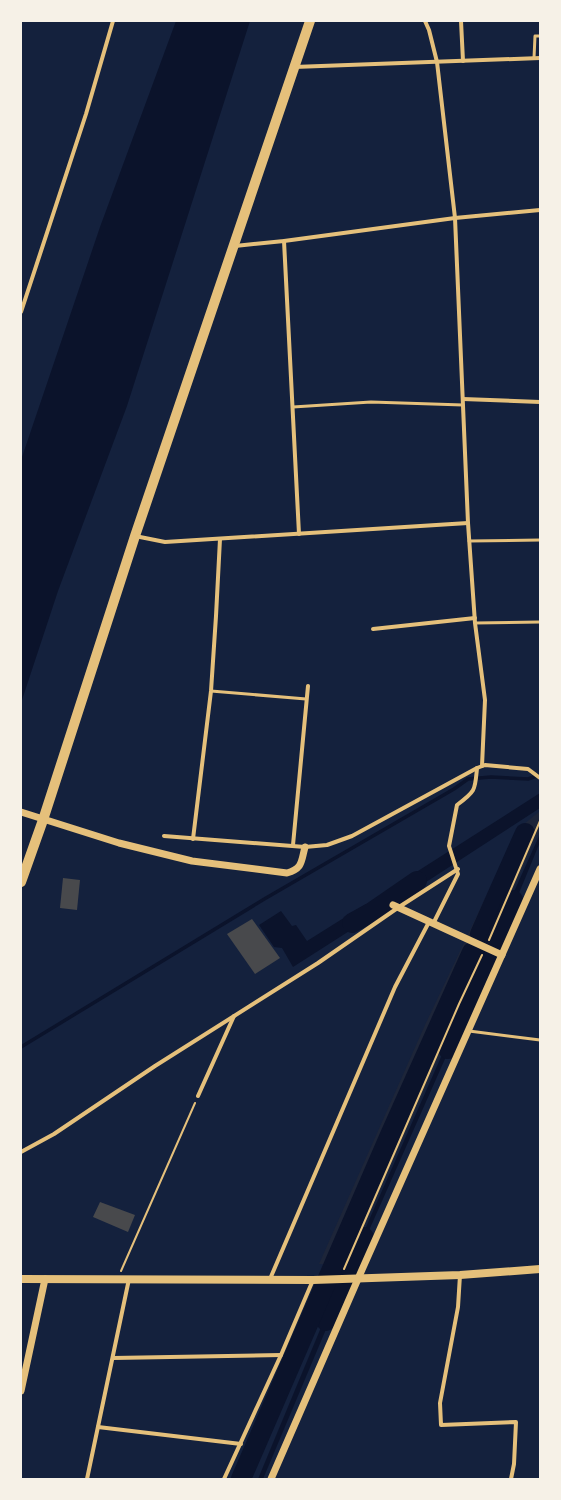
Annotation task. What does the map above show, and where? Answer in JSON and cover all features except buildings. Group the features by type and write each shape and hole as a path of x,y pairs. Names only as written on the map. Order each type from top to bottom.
{"main road":[{"path":"21,882 43,820 135,536 310,21"},
{"path":"21,1278 315,1280 540,1269"}],"street":[{"path":"21,312 81,129 113,21"},
{"path":"270,1279 395,987 458,874 458,869 449,846 457,805 475,789 480,767 485,700 475,620 469,541 455,218 436,62 429,30 425,21"},
{"path":"461,21 463,61"},
{"path":"294,67 540,58"},
{"path":"233,246 284,241 455,218 540,210"},
{"path":"284,241 299,534"},
{"path":"463,399 540,402"},
{"path":"135,536 165,542 468,523"},
{"path":"193,839 210,691 220,539"},
{"path":"373,629 475,620"},
{"path":"293,845 308,686"},
{"path":"164,836 305,847 327,845 352,836 485,765 528,769 540,778"},
{"path":"21,812 119,843 192,861 287,873 296,871 300,866 305,847"},
{"path":"271,1479 354,1279 469,1031 540,868"},
{"path":"21,1152 54,1134 155,1066 318,963 396,906 458,869"},
{"path":"396,906 502,955"},
{"path":"198,1096 234,1016"},
{"path":"460,1274 458,1307 440,1403 441,1425 516,1422 514,1464 511,1479"},
{"path":"21,1391 45,1279"},
{"path":"87,1479 129,1279"},
{"path":"224,1479 315,1280"},
{"path":"113,1358 281,1355"},
{"path":"98,1427 240,1444"}],"lane":[{"path":"534,58 535,36 540,36"},
{"path":"293,407 371,402 463,405"},
{"path":"469,541 540,540"},
{"path":"475,620 540,622"},
{"path":"210,691 306,699"},
{"path":"469,1031 540,1040"}],"path":[{"path":"343,1271 459,1004 486,948 540,821"},
{"path":"118,1279 198,1096"}],"shaded area":[{"path":"176,21 250,21 127,406 58,591 21,703 21,460 100,227"},
{"path":"540,793 540,808 400,899 385,892"},
{"path":"540,811 540,829 347,1266 319,1264 425,1025 518,829"},
{"path":"540,834 540,842 505,927 499,925"},
{"path":"366,904 377,911 376,914 293,967 282,948 274,947 259,925 281,911 292,926 296,925 307,941"},
{"path":"479,972 482,976 462,1018 459,1017"},
{"path":"456,1023 460,1025 355,1262 351,1261"},
{"path":"336,1294 340,1296 263,1479 258,1479 322,1325"}],"waterway":[{"path":"21,1047 266,898 454,789 468,779 491,777 528,779 540,775"},
{"path":"480,934 525,833"},
{"path":"352,923 372,912 417,881"},
{"path":"448,1049 513,900"},
{"path":"241,1479 390,1135 472,952"},
{"path":"326,1321 364,1237"}]}
